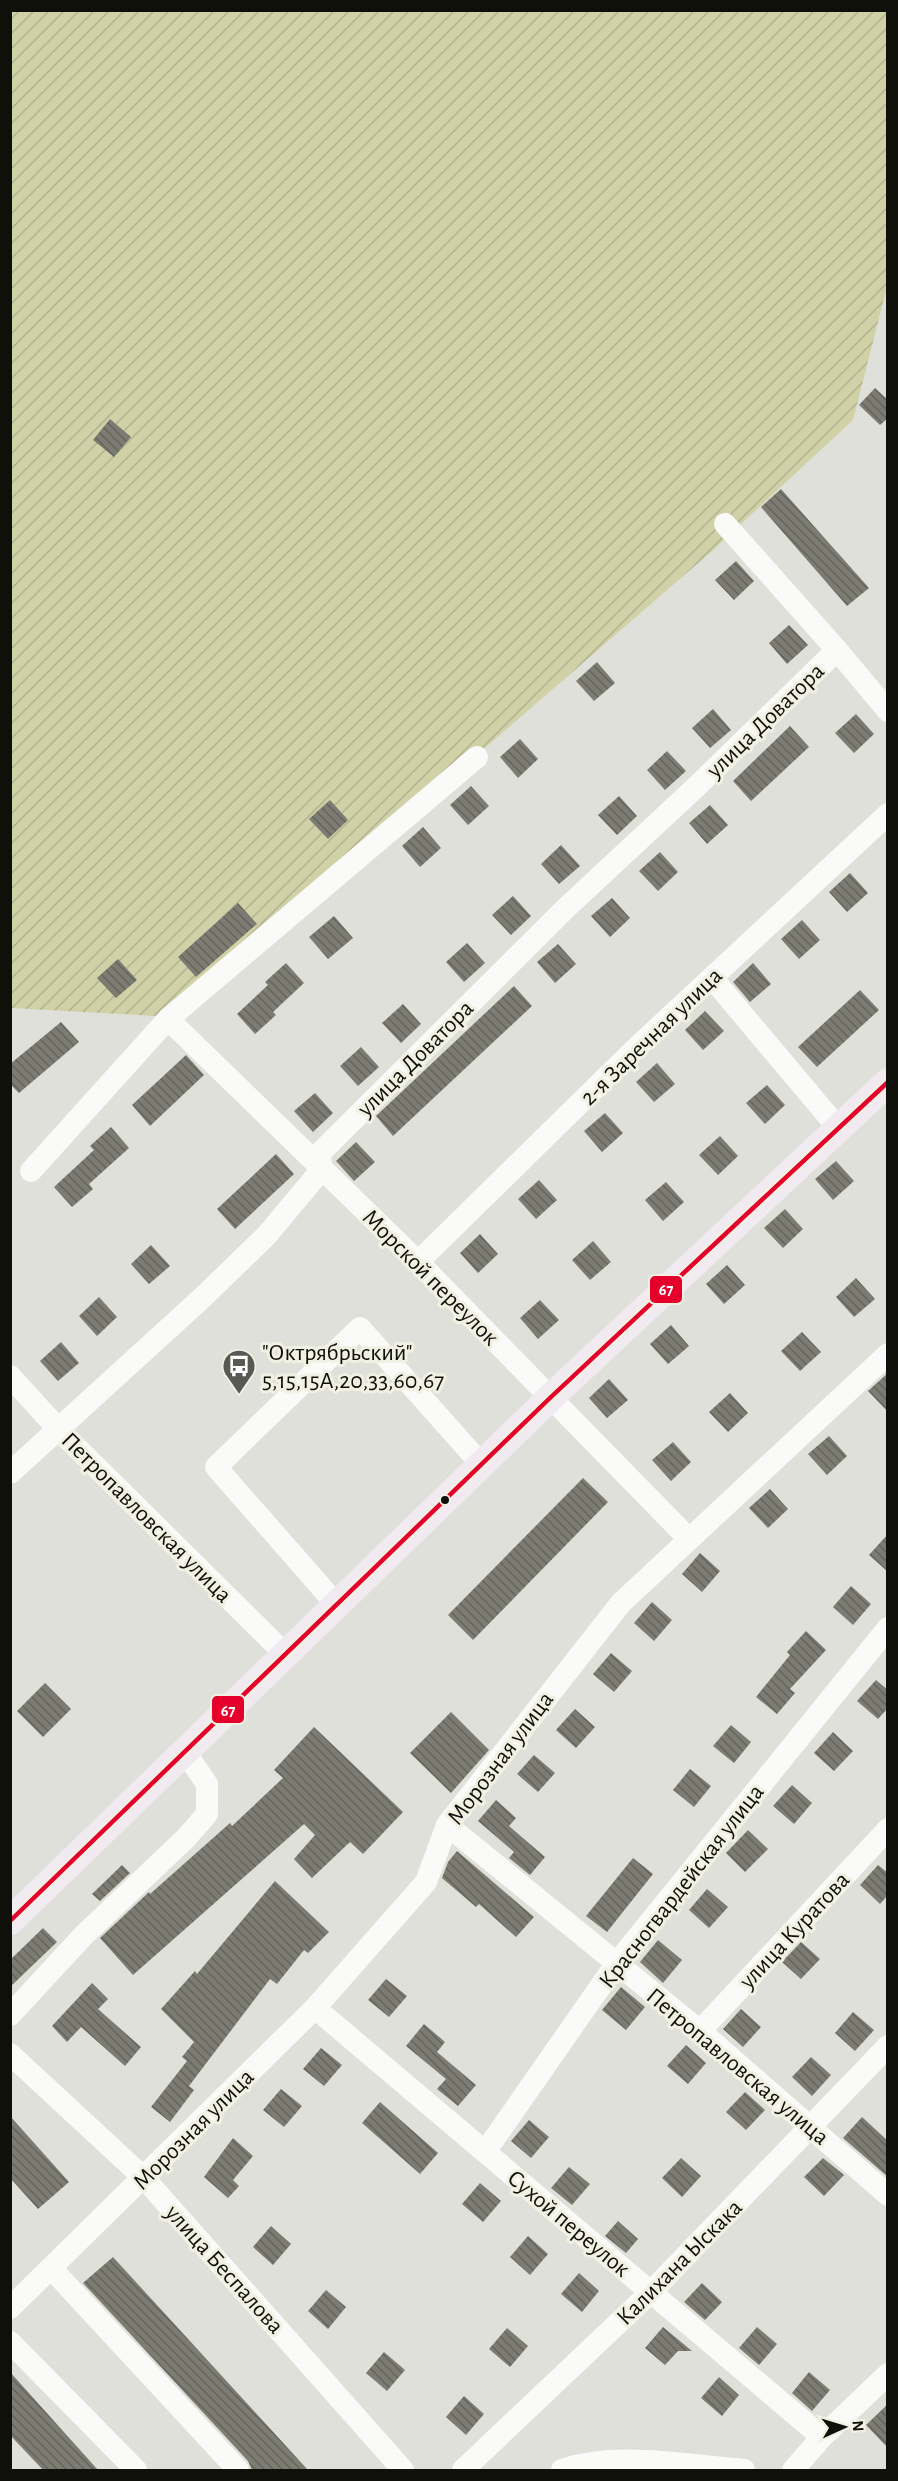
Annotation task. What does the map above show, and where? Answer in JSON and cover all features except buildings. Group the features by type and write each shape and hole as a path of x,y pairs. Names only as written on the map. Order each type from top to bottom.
{"main road":[{"path":"10,1921 551,1397 888,1082"}],"street":[{"path":"725,524 888,711"},
{"name":"улица Доватора","path":"10,1473 143,1354 267,1235 322,1169 319,1154 565,909 695,788 837,650"},
{"path":"31,1171 168,1019 477,757"},
{"name":"2-я Заречная улица","path":"418,1263 634,1050 888,814"},
{"path":"712,978 839,1129"},
{"name":"Морской переулок","path":"168,1019 418,1263 689,1539"},
{"path":"336,1604 216,1467 360,1328 482,1466"},
{"name":"Морозная улица","path":"10,2308 315,2008 426,1882 447,1825 621,1603 888,1354"},
{"name":"Петропавловская улица","path":"10,1376 59,1430 286,1656"},
{"name":"Красногвардейская улица","path":"485,2152 616,1964 888,1628"},
{"path":"10,2015 84,1935 186,1838 207,1814 207,1784 185,1752"},
{"name":"Петропавловская улица","path":"447,1825 700,2031 888,2195"},
{"name":"улица Куратова","path":"700,2031 888,1829"},
{"name":"Сухой переулок","path":"315,2008 822,2437"},
{"name":"Калихана Ыскака","path":"463,2470 651,2292 812,2128 888,2046"},
{"name":"улица Беспалова","path":"10,2054 144,2178 403,2470"},
{"path":"51,2268 238,2470"},
{"path":"10,2342 136,2470"},
{"path":"793,2470 822,2437 888,2374"},
{"path":"562,2470 578,2465 632,2462 744,2470"}],"green space":[{"path":"10,11 887,11 887,287 853,420 712,551 175,1017 11,1008"}],"transit line":[{"name":"67","path":"10,1921 551,1397 888,1082"}],"place":[{"name":"\"Октрябрьский\" 5,15,15А,20,33,60,67","path":"239,1395"}]}
